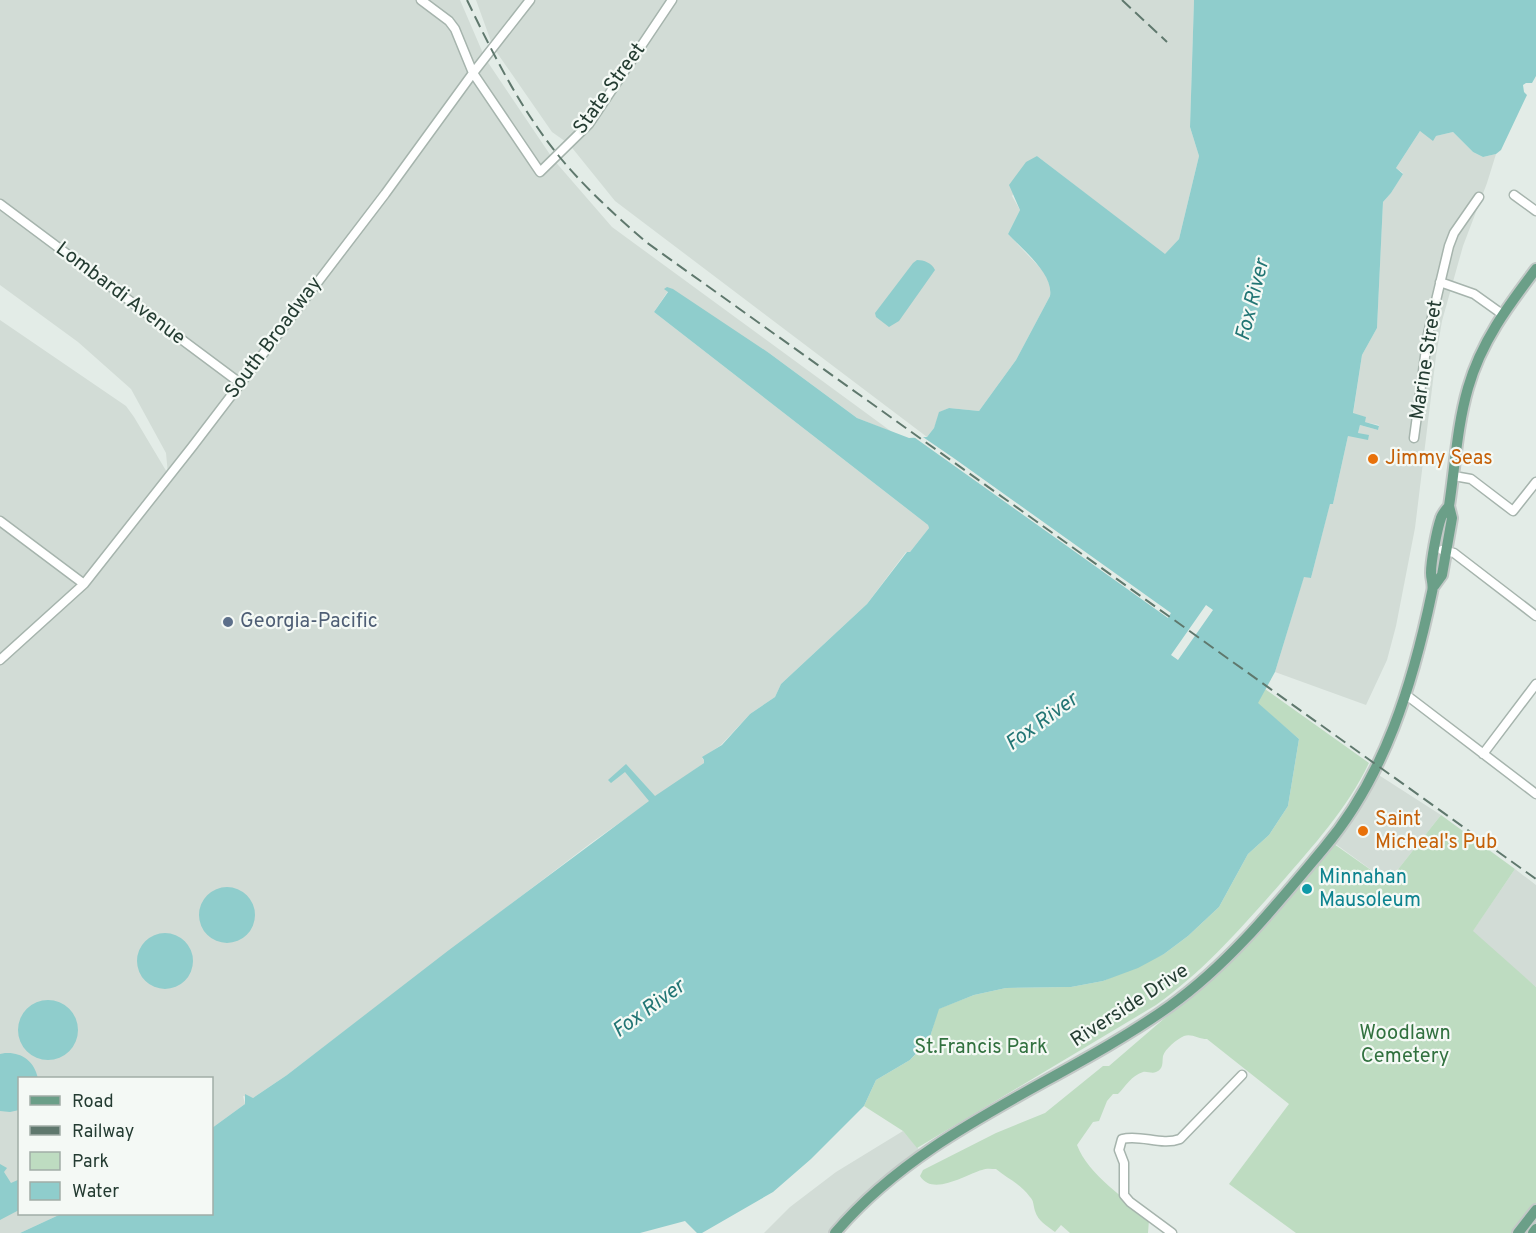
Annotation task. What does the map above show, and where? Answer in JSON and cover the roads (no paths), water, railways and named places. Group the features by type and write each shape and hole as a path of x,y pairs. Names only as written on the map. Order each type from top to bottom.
{"main road":[{"name":"Riverside Drive","path":"835,1233 880,1188 916,1159 1151,1019 1197,985 1239,945 1343,823 1370,779 1386,747 1406,694 1434,586 1442,575 1441,550 1452,518 1449,506 1462,409 1468,387 1481,351 1502,314 1536,269"},
{"path":"1518,1233 1536,1210"}],"street":[{"path":"421,0 449,21 455,29 473,73"},
{"name":"South Broadway","path":"0,660 84,584 385,194 473,73 530,0"},
{"name":"State Street","path":"473,73 540,172 589,124 672,0"},
{"path":"1514,195 1536,211"},
{"name":"Marine Street","path":"1414,438 1428,334 1449,246 1454,233 1479,197"},
{"name":"Lombardi Avenue","path":"0,204 240,383"},
{"name":"Marine Street","path":"1440,282 1473,294 1502,314"},
{"path":"1454,476 1471,479 1513,511 1536,482"},
{"path":"0,521 84,584"},
{"path":"1441,550 1454,553 1536,616"},
{"path":"1483,753 1536,684"},
{"path":"1406,694 1536,794"},
{"path":"1172,1233 1124,1195 1124,1163 1119,1150 1120,1143 1122,1139 1129,1137 1167,1142 1180,1139 1242,1075"}],"water":[{"name":"Fox River","path":"1194,0 1536,0 1536,76 1532,83 1523,85 1527,95 1501,150 1496,154 1483,157 1473,152 1453,132 1436,136 1433,141 1420,131 1396,168 1403,174 1383,202 1377,328 1362,355 1353,413 1366,417 1365,422 1379,426 1378,430 1360,425 1358,433 1369,435 1368,440 1348,436 1333,504 1330,504 1311,578 1304,577 1275,672 1258,703 1299,739 1288,806 1269,835 1248,854 1219,907 1188,936 1164,954 1138,968 1103,981 1071,987 1006,988 974,995 939,1009 929,1040 910,1060 876,1080 864,1106 811,1159 773,1192 702,1233 697,1233 685,1221 640,1233 20,1233 59,1215 213,1215 213,1127 245,1104 245,1094 253,1098 287,1075 449,950 649,801 625,772 611,783 608,780 626,764 655,796 704,763 702,757 722,745 750,714 775,697 781,684 867,604 907,552 910,552 929,528 654,312 668,292 664,289 667,287 673,289 769,353 857,418 909,438 927,437 934,428 939,412 949,408 979,411 1016,360 1050,296 1050,288 1042,271 1008,234 1020,210 1009,185 1026,162 1037,156 1165,254 1179,239 1199,156 1190,127"},
{"path":"917,260 928,262 935,270 899,321 889,327 876,317 875,313"},
{"path":"227,887 238,889 247,895 253,904 255,915 253,926 247,935 238,941 227,943 216,941 207,935 201,926 199,915 201,904 207,895 216,889"},
{"path":"159,933 171,933 181,937 189,945 193,961 189,977 181,985 171,989 159,989 149,985 141,977 137,967 137,955 141,945 149,937"},
{"path":"48,1000 69,1009 78,1030 69,1051 48,1060 27,1051 18,1030 27,1009"},
{"path":"11,1053 22,1056 34,1067 38,1077 18,1077 18,1110 0,1111 0,1054"},
{"path":"0,1164 7,1168 4,1172 11,1183 18,1180 18,1211 0,1220"}],"railway":[{"path":"467,0 508,80 544,137 589,189 646,242 1536,879"},
{"path":"1122,0 1167,42"}],"place":[{"name":"Jimmy Seas","path":"1373,459"},
{"name":"Georgia-Pacific","path":"228,622"},
{"name":"Saint Micheal's Pub","path":"1363,831"},
{"name":"Minnahan Mausoleum","path":"1307,889"}],"park label":[{"name":"Woodlawn Cemetery","path":"1405,1046"},
{"name":"St.Francis Park","path":"981,1048"}]}
